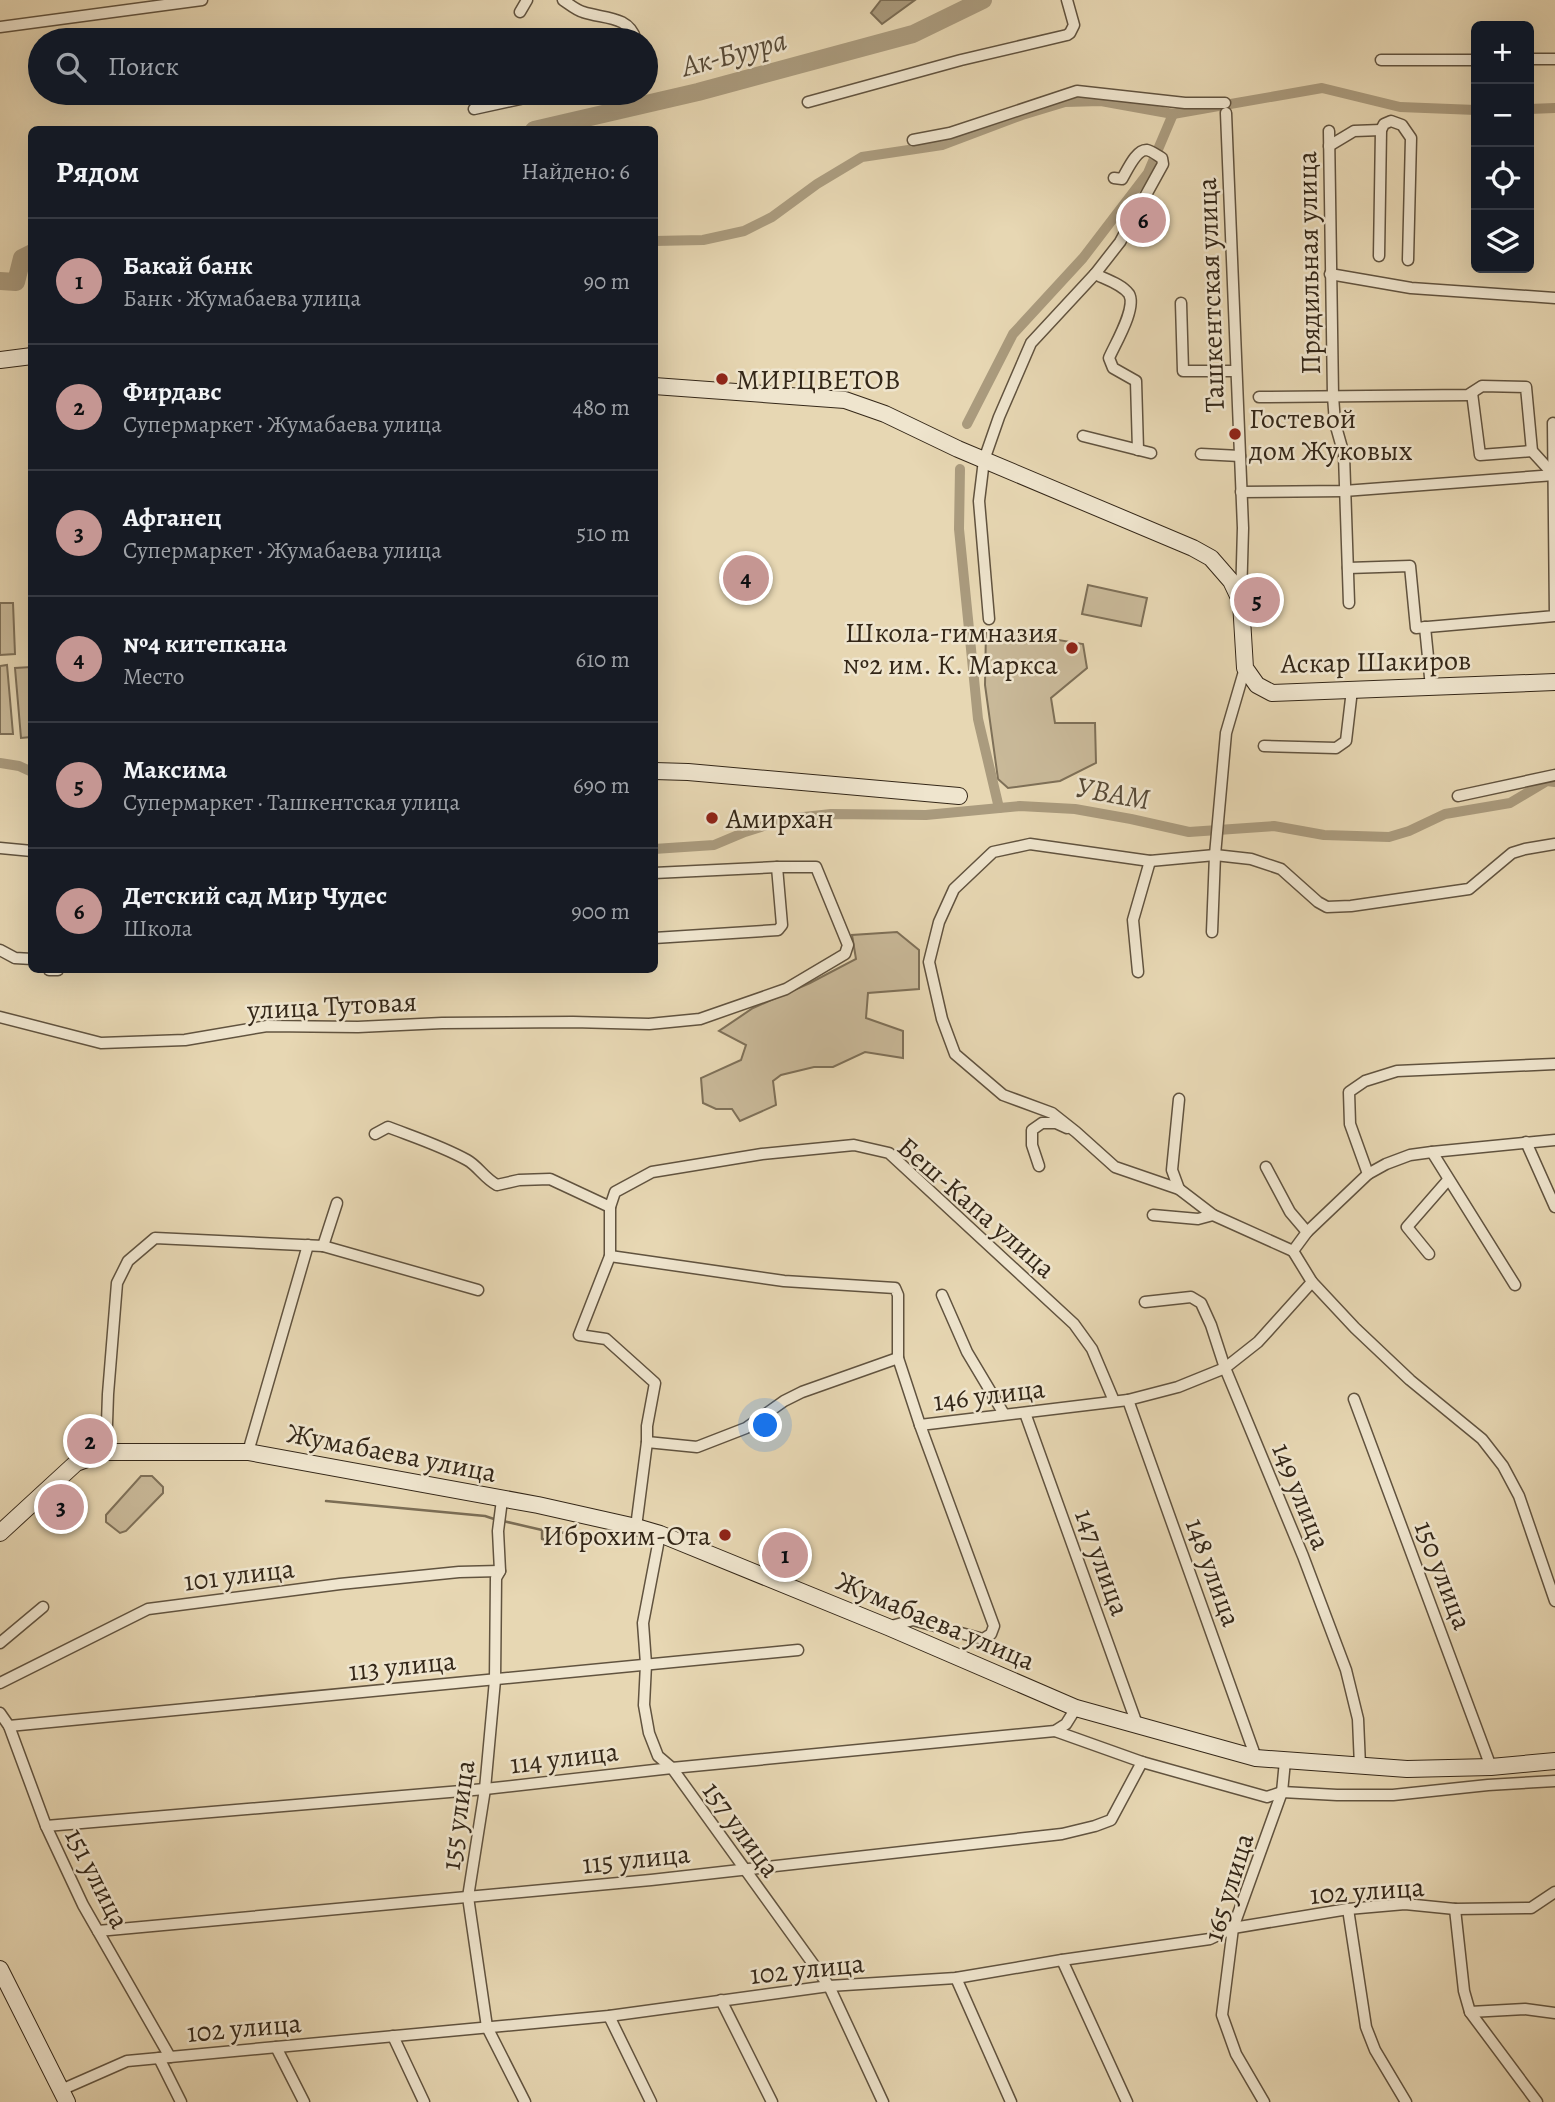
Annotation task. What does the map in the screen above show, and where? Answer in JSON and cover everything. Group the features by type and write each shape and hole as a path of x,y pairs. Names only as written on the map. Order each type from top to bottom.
{"street":[{"path":"0,27 202,0"},
{"path":"520,12 527,0"},
{"path":"563,0 581,12 622,21 629,28"},
{"path":"808,102 961,60 1067,35 1074,24 1067,0"},
{"path":"1534,60 1555,59"},
{"path":"1381,60 1471,60"},
{"name":"Ташкентская улица","path":"914,140 950,133 1077,91 1225,108 1243,528 1241,602"},
{"path":"474,109 492,105"},
{"path":"1379,256 1381,130 1384,124 1391,121 1402,125 1411,138 1408,260"},
{"path":"1329,146 1354,131 1381,130"},
{"name":"Прядильная улица","path":"1329,131 1333,396 1335,423 1344,455 1349,603"},
{"path":"989,619 979,501 981,459 1031,343 1095,274 1120,242 1163,164 1162,158 1149,151 1139,152 1122,179 1114,178"},
{"path":"1095,274 1121,287 1130,296 1132,308 1109,358 1113,368 1136,381 1138,450"},
{"path":"1330,274 1411,288 1555,298"},
{"path":"1181,303 1183,371 1236,372"},
{"path":"0,360 28,356"},
{"name":"Аскар Шакиров","path":"658,386 845,400 885,414 958,449 1193,548 1211,558 1231,581 1241,602 1245,668 1257,685 1272,693 1555,682"},
{"path":"1259,397 1468,395 1482,386 1526,387 1532,451 1554,475"},
{"path":"1472,393 1480,455 1532,451"},
{"path":"1348,568 1410,566 1416,628 1555,616 1553,423"},
{"path":"1083,436 1152,453"},
{"path":"1201,454 1240,456"},
{"path":"1241,492 1344,491 1554,475"},
{"path":"1425,627 1431,687"},
{"path":"1212,932 1226,733 1245,668"},
{"path":"1264,746 1336,748 1346,741 1352,690"},
{"path":"658,771 959,796"},
{"path":"1458,796 1555,775"},
{"path":"1555,844 1512,853 1469,889 1327,907 1281,869 1216,851 1150,861 1030,844 993,852 954,889 939,922 929,962 942,1019 955,1054 1003,1095 1052,1113 1115,1167 1179,1189 1213,1215 1293,1251 1312,1282 1355,1328 1410,1380 1482,1439 1503,1466 1519,1496 1555,1601"},
{"path":"0,848 28,851"},
{"path":"1138,972 1133,920 1150,861"},
{"path":"658,873 777,867 782,925 778,930 658,938"},
{"name":"улица Тутовая","path":"0,1017 101,1043 185,1040 267,1026 358,1027 573,1022 649,1024 700,1019 786,989 845,954 847,940 816,867 777,867"},
{"path":"0,950 16,958 28,959"},
{"path":"1368,1174 1350,1125 1349,1092 1365,1081 1397,1071 1555,1064"},
{"path":"1179,1100 1172,1170 1179,1189"},
{"path":"1040,1166 1032,1145 1032,1130 1042,1123 1056,1123 1076,1132"},
{"path":"375,1134 388,1127 433,1145 470,1161 487,1180 497,1185 519,1180 550,1179 610,1207 610,1256 579,1335 606,1339 655,1382 646,1426 647,1442 636,1527"},
{"path":"1293,1251 1307,1232 1368,1174 1386,1164 1410,1155 1555,1140"},
{"path":"1526,1142 1555,1207"},
{"name":"Беш-Капа улица","path":"610,1207 615,1192 652,1172 762,1154 854,1145 890,1153 1074,1324 1093,1349 1114,1401"},
{"path":"1432,1152 1515,1285"},
{"path":"1266,1167 1290,1212 1307,1232"},
{"path":"1429,1254 1407,1227 1448,1180"},
{"path":"323,1246 337,1203"},
{"path":"1153,1215 1198,1219 1213,1215"},
{"path":"106,1452 117,1283 128,1261 155,1238 323,1246 478,1290"},
{"path":"248,1452 308,1245"},
{"path":"610,1256 784,1282 895,1288 898,1295 898,1358 920,1425"},
{"name":"146 улица","path":"888,1627 913,1620 983,1639 991,1634 995,1626 920,1425 1128,1401 1178,1387 1225,1368 1258,1342 1312,1282"},
{"path":"942,1295 967,1352 1004,1414"},
{"name":"149 улица","path":"1145,1302 1192,1297 1201,1303 1346,1670 1358,1719 1360,1766"},
{"path":"647,1442 697,1447 746,1427 802,1392 898,1358"},
{"name":"150 улица","path":"1354,1399 1492,1767"},
{"name":"148 улица","path":"1128,1401 1256,1758"},
{"name":"147 улица","path":"1026,1413 1138,1727"},
{"name":"Жумабаева улица","path":"0,1533 76,1463 106,1452 248,1452 500,1513 538,1505 636,1527 659,1542 888,1627 1076,1708 1256,1758 1407,1769 1492,1767 1555,1761"},
{"name":"155 улица","path":"500,1513 495,1680 485,1789 468,1897 487,2028 526,2102"},
{"name":"157 улица","path":"659,1542 643,1623 646,1664 644,1705 649,1733 658,1756 672,1768 829,1986 883,2102"},
{"name":"101 улица","path":"0,1683 148,1609 340,1584 459,1572 500,1571"},
{"path":"0,1643 43,1607"},
{"name":"113 улица","path":"9,1726 798,1650"},
{"path":"1055,1731 1066,1724 1076,1708"},
{"name":"151 улица","path":"0,1713 9,1726 46,1826 83,1906 164,2057 181,2102"},
{"path":"1055,1731 1142,1762 1267,1797 1282,1792 1393,1795 1555,1781"},
{"name":"114 улица","path":"46,1826 485,1789 1055,1731"},
{"name":"165 улица","path":"1264,2102 1236,2054 1222,2015 1233,1928 1282,1792 1285,1761"},
{"name":"115 улица","path":"98,1930 744,1870 1062,1834 1111,1820 1142,1762"},
{"name":"102 улица","path":"64,2096 127,2061 609,2016 829,1986 957,1978 1210,1939 1233,1928 1348,1909 1405,1904 1455,1909 1531,1908 1555,1892"},
{"path":"1348,1909 1366,2026 1375,2050 1406,2102"},
{"path":"1455,1909 1464,1991 1470,2012 1537,2102"},
{"path":"1062,1960 1127,2102"},
{"path":"0,1969 64,2096"},
{"path":"957,1978 1011,2102"},
{"path":"720,2000 772,2102"},
{"path":"1470,2012 1525,2009 1555,2013"},
{"path":"609,2016 651,2102"},
{"path":"393,2036 424,2102"},
{"path":"276,2047 304,2102"}],"shaded area":[{"path":"881,0 915,0 882,24 871,13"},
{"path":"1088,585 1147,598 1141,626 1082,614"},
{"path":"0,603 13,603 15,654 0,655"},
{"path":"986,628 1083,644 1087,668 1051,698 1055,723 1095,723 1096,763 1060,781 1008,788 998,779 985,685"},
{"path":"7,665 13,734 0,734 0,666"},
{"path":"28,667 28,737 21,738 15,668"},
{"path":"897,932 919,950 919,989 868,993 866,1018 903,1031 903,1058 865,1052 833,1067 814,1067 781,1075 773,1081 776,1105 740,1121 732,1109 716,1109 703,1103 701,1078 741,1060 746,1045 719,1031 753,1008 856,959 852,935"},
{"path":"141,1476 152,1476 163,1487 163,1493 126,1531 120,1533 106,1522 106,1515"}],"waterway":[{"name":"Ак-Буура","path":"658,101 913,34 983,0"},
{"path":"658,241 703,240 744,231 772,217 817,184 862,157 942,145 1065,102 1101,101 1173,114 1322,88 1400,107 1471,110"},
{"name":"Ак-Буура","path":"551,126 642,105"},
{"path":"1534,109 1555,108"},
{"path":"967,424 1013,334 1083,258 1148,173 1173,114"},
{"name":"Ак-Буура","path":"0,281 16,282 22,258 28,255"},
{"path":"960,469 959,529 978,719 999,808"},
{"path":"0,763 28,770"},
{"name":"УВАМ","path":"658,849 714,845 786,819 831,814 926,815 1020,806 1075,809 1189,832 1274,826 1324,835 1389,837 1445,814 1510,803 1547,781 1555,782"},
{"path":"326,1501 485,1516 497,1520"},
{"path":"503,1521 542,1530 542,1539 551,1540 555,1531 579,1536 595,1543"}],"place":[{"name":"Детский сад Мир Чудес","path":"1143,220"},
{"name":"МИРЦВЕТОВ","path":"722,379"},
{"name":"Гостевой дом Жуковых","path":"1235,434"},
{"name":"№4 китепкана","path":"746,578"},
{"name":"Максима","path":"1257,600"},
{"name":"Школа-гимназия №2 им. К. Маркса","path":"1072,648"},
{"name":"Амирхан","path":"712,818"},
{"name":"Фирдавс","path":"90,1441"},
{"name":"Афганец","path":"61,1507"},
{"name":"Иброхим-Ота","path":"725,1535"},
{"name":"Бакай банк","path":"785,1555"}]}
